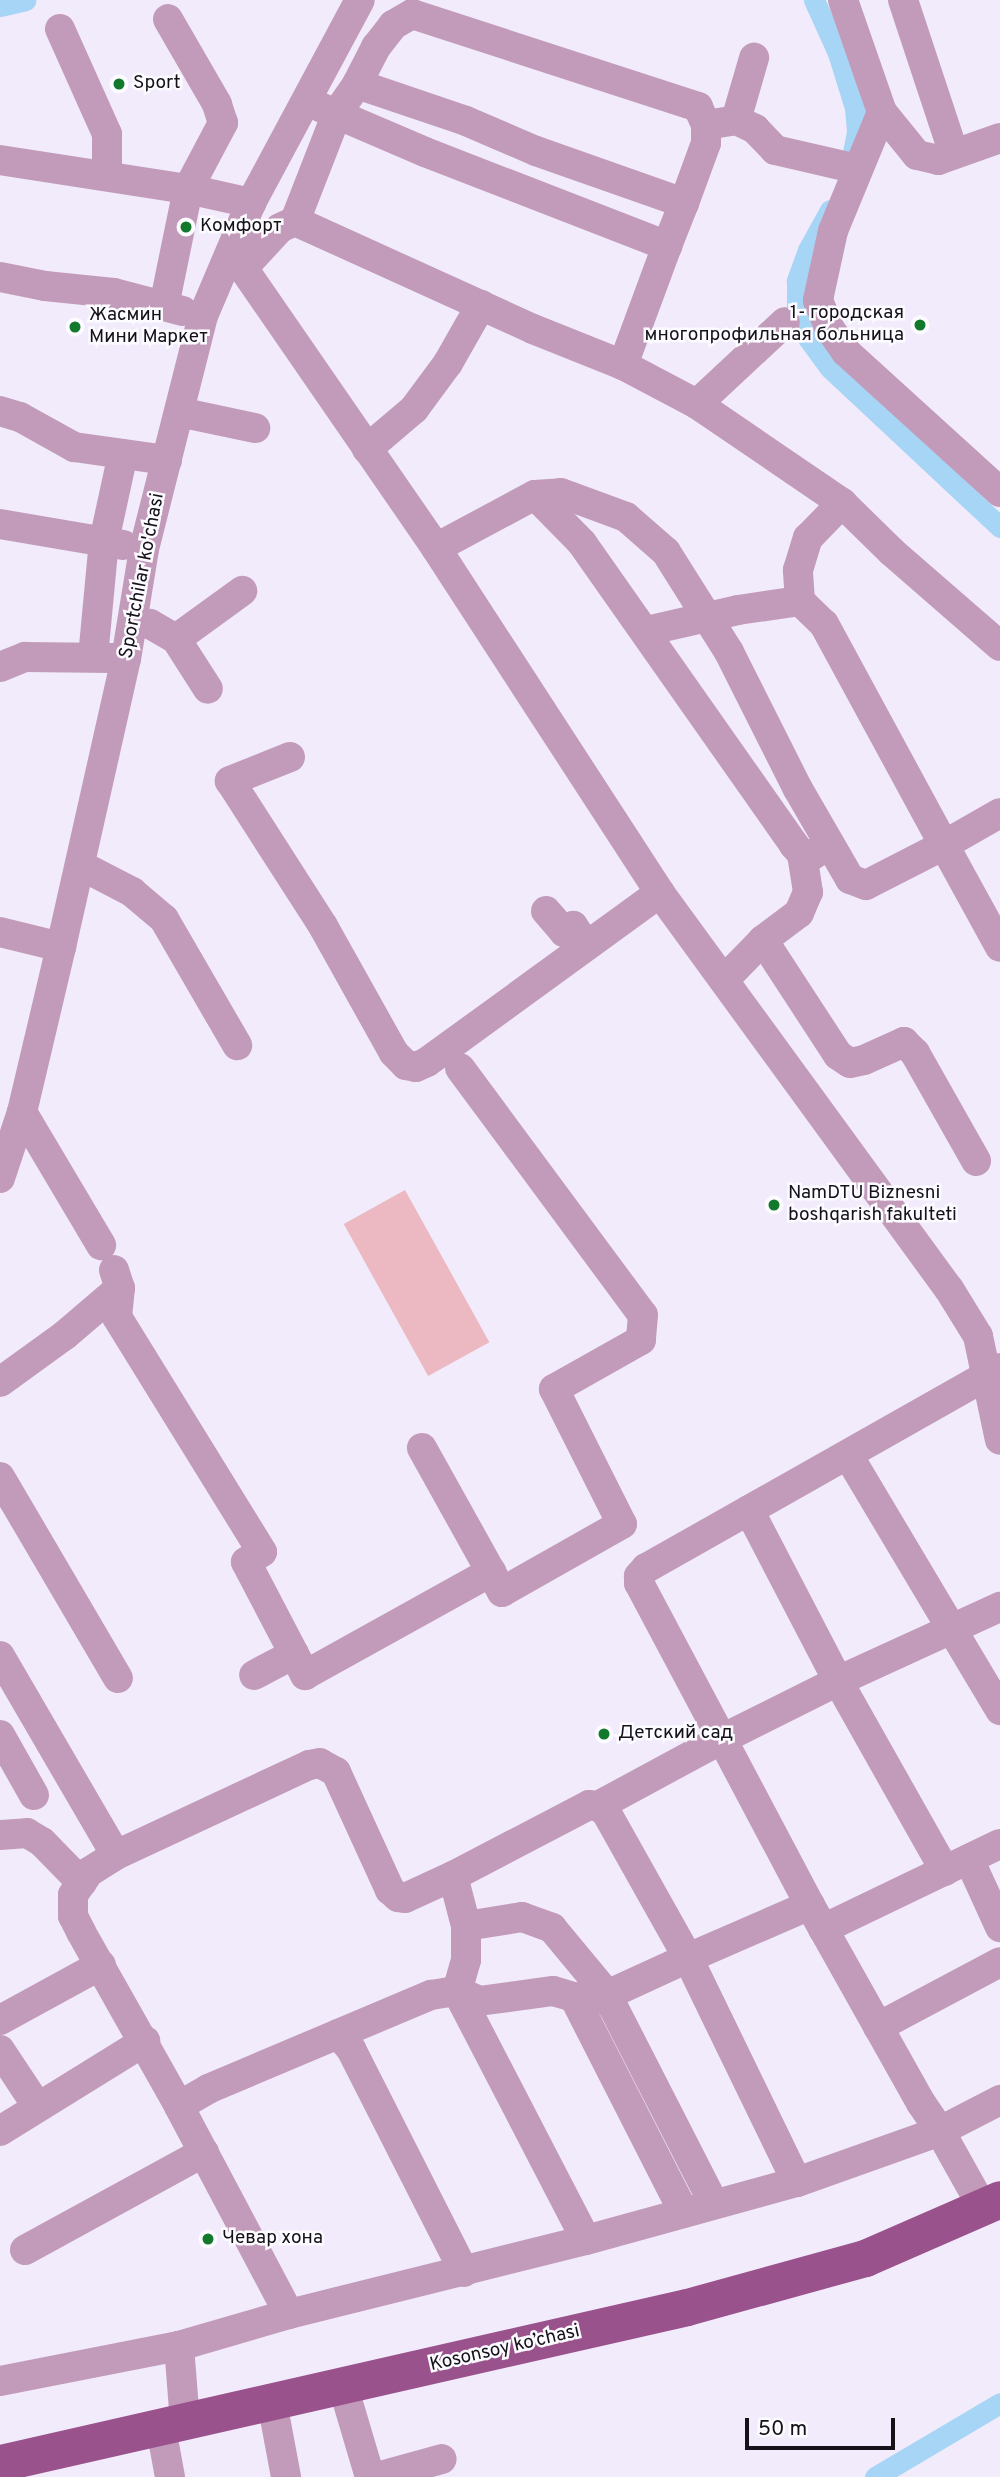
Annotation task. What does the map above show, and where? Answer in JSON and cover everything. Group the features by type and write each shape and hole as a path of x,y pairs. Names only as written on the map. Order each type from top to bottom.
{"main road":[{"name":"Kosonsoy ko’chasi","path":"0,2463 687,2307 847,2264 917,2238 992,2204"}],"street":[{"name":"Sportchilar ko'chasi","path":"0,1178 22,1112 61,947 88,868 134,622 144,549 203,316 237,259 251,204 360,0"},
{"path":"843,0 882,112 917,155 938,160 1000,138"},
{"path":"903,0 954,154"},
{"path":"623,365 706,143 706,125 698,107 412,15 393,25 376,47 337,113 295,221 280,228 237,259 436,548 660,892 949,1289 978,1336 995,1372 1000,1440"},
{"path":"164,306 188,189 223,123 217,104 168,19"},
{"path":"60,29 107,134 107,176"},
{"path":"736,120 754,58"},
{"path":"356,84 466,121 536,151 684,203"},
{"path":"305,100 437,157 667,246"},
{"path":"882,112 833,231 818,300 846,352 1000,492"},
{"path":"706,125 736,120 755,129 775,150 857,169"},
{"path":"0,160 188,189 251,204"},
{"path":"295,221 481,305 623,365 697,404 842,503 892,552 1000,646"},
{"path":"0,278 114,293 203,316"},
{"path":"367,449 414,409 448,363 481,305"},
{"path":"697,404 785,322"},
{"path":"0,411 20,417 74,447 167,460"},
{"path":"179,412 255,428"},
{"path":"93,657 104,541 124,454"},
{"path":"436,548 535,495 561,494 626,517 666,552 709,618 850,879 866,885 1000,813"},
{"path":"535,495 582,543 802,854 808,892 799,913 763,940 724,980"},
{"path":"842,503 808,538 798,570 800,601 824,624 1000,947"},
{"path":"0,524 144,549"},
{"path":"176,639 242,591"},
{"path":"646,631 738,610 800,601"},
{"path":"134,622 150,624 176,639 208,688"},
{"path":"0,667 25,657 126,659"},
{"path":"290,757 230,781 323,926 394,1053 406,1065 416,1067 426,1062 660,892"},
{"path":"802,854 811,856 830,844"},
{"path":"88,868 132,892 164,919 237,1045"},
{"path":"546,911 564,932 573,926 587,946"},
{"path":"0,932 61,947"},
{"path":"763,940 838,1055 850,1063 864,1060 904,1042 915,1053 976,1161"},
{"path":"422,1448 502,1592 622,1524 554,1389 641,1340 643,1315 460,1068"},
{"path":"22,1112 112,1268 117,1317 261,1552 246,1562 304,1675 491,1572"},
{"path":"0,1382 65,1335 112,1268"},
{"path":"992,2204 940,2131 816,1917 639,1583 639,1576 646,1568 995,1372"},
{"path":"848,1455 1000,1710"},
{"path":"0,1477 118,1678"},
{"path":"749,1510 838,1681 1000,1927"},
{"path":"598,1806 722,1739 838,1681 1000,1607"},
{"path":"254,1675 294,1654"},
{"path":"0,1656 116,1855"},
{"path":"0,1735 34,1795"},
{"path":"289,2314 145,2041 73,1916 73,1895 89,1872 116,1855 309,1765 320,1763 336,1772 390,1890 405,1898 589,1805 598,1806 606,1812 688,1958 797,2182"},
{"path":"0,1835 27,1833 42,1842 82,1883"},
{"path":"611,1999 618,1990 688,1958 816,1917 957,1865 1000,1843"},
{"path":"453,1876 466,1926 466,1960 457,1991 586,2240"},
{"path":"466,1926 522,1917 552,1928 611,1999 714,2204"},
{"path":"878,2027 1000,1962"},
{"path":"0,2020 102,1965"},
{"path":"179,2106 208,2089 431,1994 457,1991 478,2001 553,1991 574,1997 611,1999"},
{"path":"574,1997 684,2213"},
{"path":"338,2034 351,2049 464,2272"},
{"path":"0,2130 145,2041"},
{"path":"0,2050 37,2106"},
{"path":"0,2381 180,2346 289,2314 464,2272 797,2182 940,2131 1000,2100"},
{"path":"25,2250 204,2151"},
{"path":"170,2477 180,2346"},
{"path":"343,2386 370,2477"},
{"path":"272,2402 286,2477"},
{"path":"377,2477 442,2459"}],"shaded area":[{"path":"405,1190 489,1342 428,1376 344,1224"}],"waterway":[{"path":"0,6 25,0"},
{"path":"814,0 838,53 855,108 857,132 851,162"},
{"path":"830,210 808,250 797,281 797,309 808,338 830,368 1000,527"},
{"path":"875,2477 1000,2403"}],"place":[{"name":"Sport","path":"119,84"},
{"name":"Комфорт","path":"186,227"},
{"name":"1- городская многопрофильная больница","path":"920,325"},
{"name":"Жасмин Мини Маркет","path":"75,327"},
{"name":"NamDTU Biznesni boshqarish fakulteti","path":"774,1205"},
{"name":"Детский сад","path":"604,1734"},
{"name":"Чевар хона","path":"208,2239"}]}
